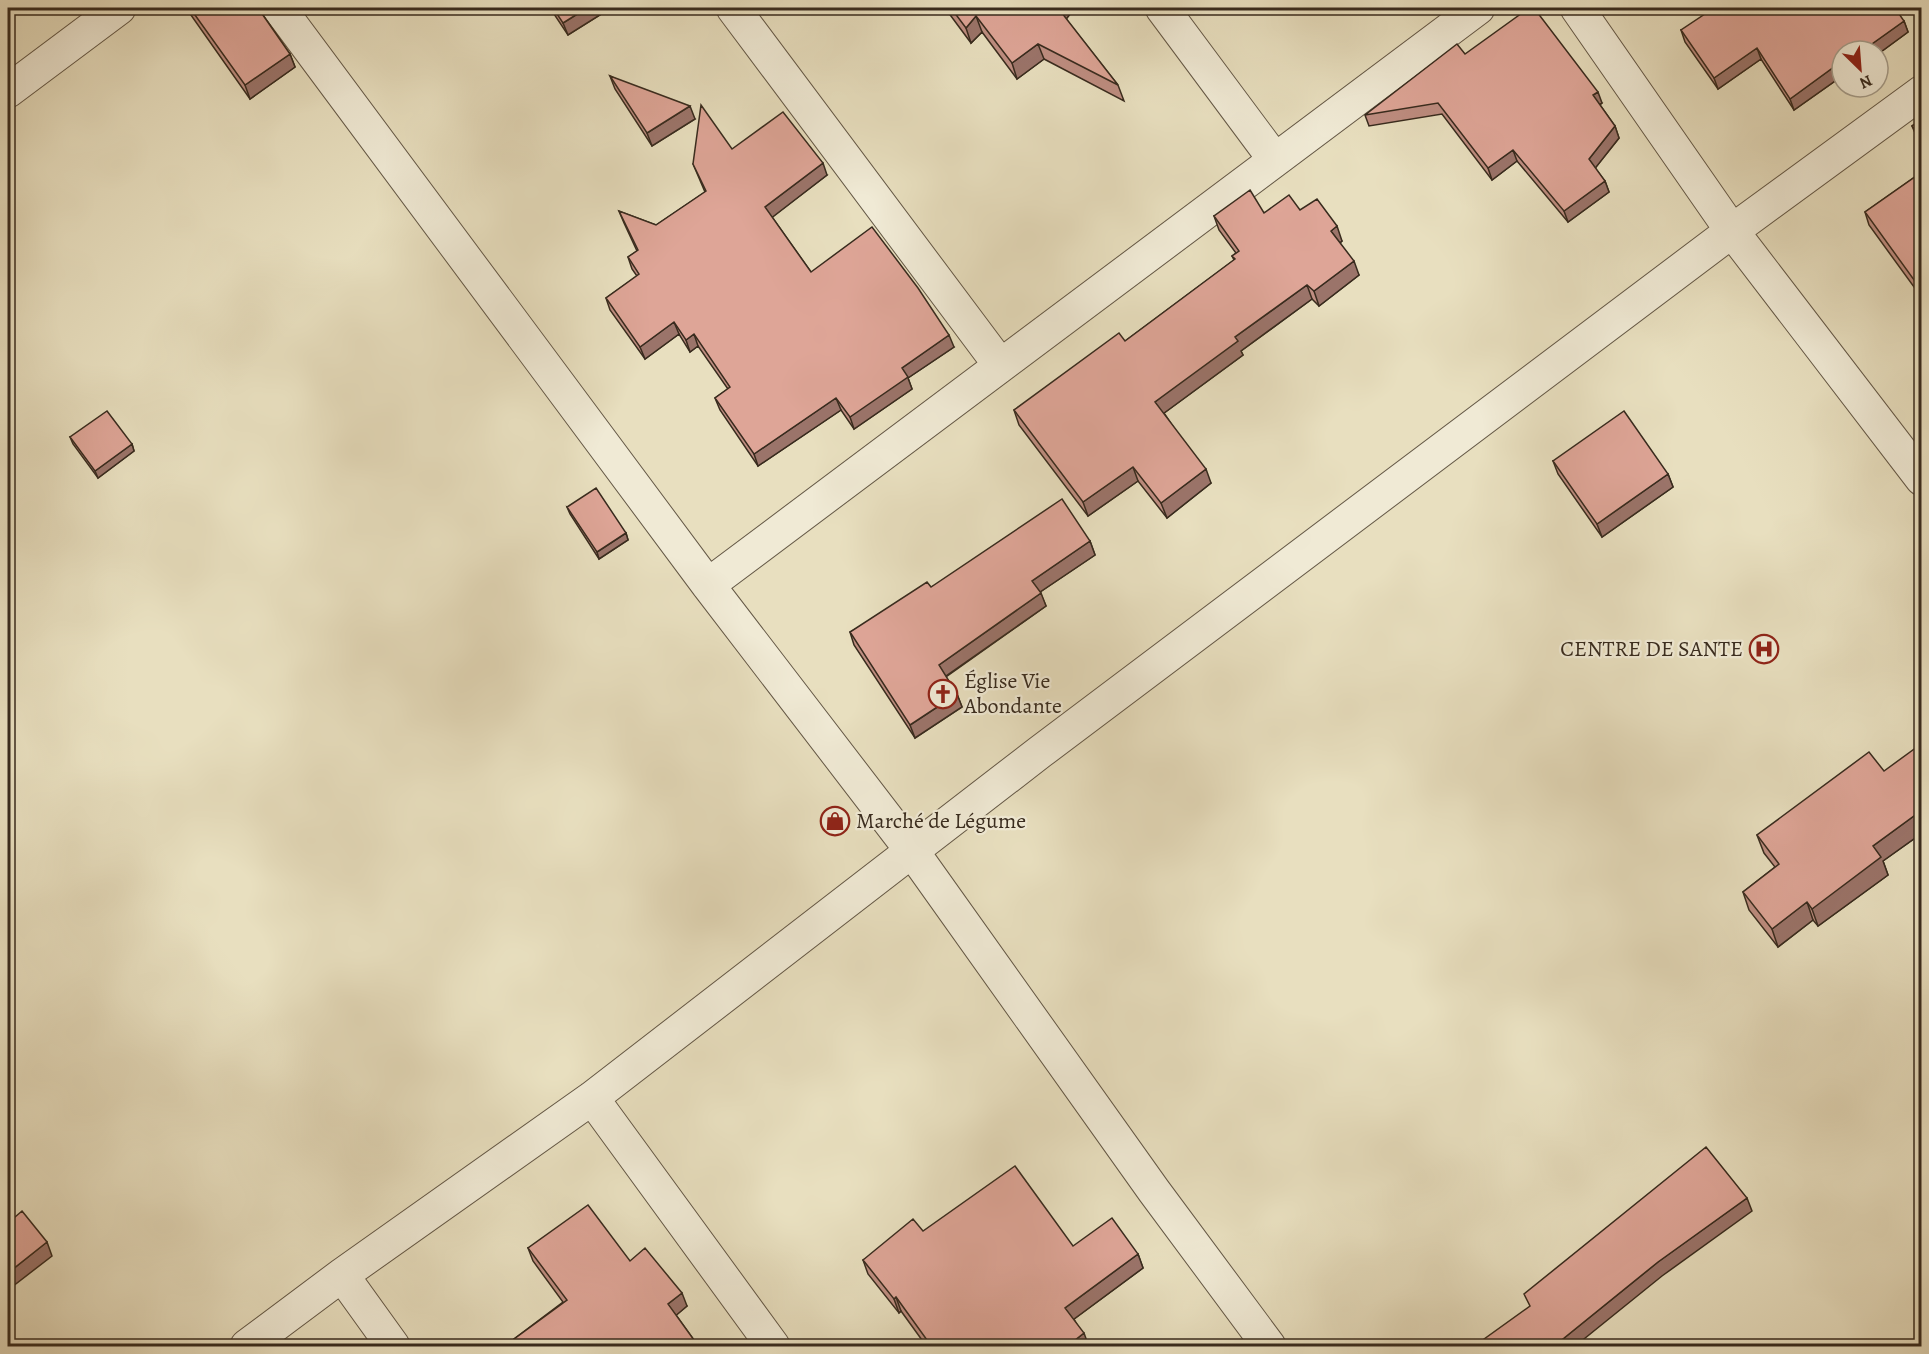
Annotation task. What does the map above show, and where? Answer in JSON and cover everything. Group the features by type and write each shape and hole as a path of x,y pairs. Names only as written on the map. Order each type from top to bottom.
{"street":[{"path":"8,91 119,8"},
{"path":"279,8 708,585 912,851 1148,1182 1269,1347"},
{"path":"733,8 1000,365"},
{"path":"1162,8 1275,159"},
{"path":"708,585 1478,8"},
{"path":"1577,8 1732,231 1922,479"},
{"path":"247,1347 342,1275 592,1098 1086,717 1732,231 1922,92"},
{"path":"592,1098 772,1347"},
{"path":"342,1275 393,1347"}],"building":[{"path":"190,8 258,8 290,54 245,85"},
{"path":"553,8 587,8 563,23"},
{"path":"951,8 1058,8 1118,85 1038,44 1012,63 976,16 966,28"},
{"path":"1529,8 1534,8 1598,92 1593,95 1615,126 1589,159 1605,181 1564,211 1513,150 1488,168 1438,103 1365,115 1457,44 1465,54"},
{"path":"1714,8 1895,8 1904,21 1879,39 1830,39 1830,70 1790,99 1757,48 1714,78 1681,30"},
{"path":"610,76 690,106 647,133"},
{"path":"701,105 732,149 783,112 823,163 765,207 811,272 872,227 918,288 949,335 902,368 908,377 850,417 836,398 754,454 715,398 730,387 694,334 686,340 674,322 640,347 606,298 639,274 628,257 638,250 619,211 656,225 706,191 693,164"},
{"path":"1922,119 1922,140 1912,126"},
{"path":"1922,172 1922,291 1865,212"},
{"path":"1250,190 1264,213 1289,195 1300,210 1317,199 1337,226 1331,231 1354,261 1314,291 1307,285 1235,337 1238,341 1155,402 1206,469 1161,503 1133,467 1083,502 1014,410 1119,333 1125,341 1235,259 1232,256 1239,251 1214,216"},
{"path":"107,411 132,444 95,471 70,437"},
{"path":"1624,411 1668,474 1597,524 1553,461"},
{"path":"596,488 626,533 597,552 567,507"},
{"path":"1062,499 1090,541 1032,581 1041,593 939,665 957,694 910,725 850,632 927,582 931,587"},
{"path":"1917,747 1922,753 1922,810 1873,846 1881,857 1812,909 1807,902 1772,929 1743,892 1779,864 1757,835 1869,752 1884,771"},
{"path":"1706,1147 1747,1198 1658,1262 1553,1347 1473,1347 1530,1306 1524,1294"},
{"path":"1015,1166 1073,1246 1112,1218 1138,1254 1065,1308 1084,1333 1074,1341 1078,1347 932,1347 896,1297 894,1299 863,1260 913,1219 923,1231"},
{"path":"588,1205 630,1261 645,1248 682,1293 668,1304 699,1347 513,1347 510,1342 567,1300 528,1248"},
{"path":"22,1211 47,1242 8,1273 8,1223"}],"place":[{"name":"CENTRE DE SANTE","path":"1764,649"},
{"name":"Église Vie Abondante","path":"943,694"},
{"name":"Marché de Légume","path":"835,821"}]}
